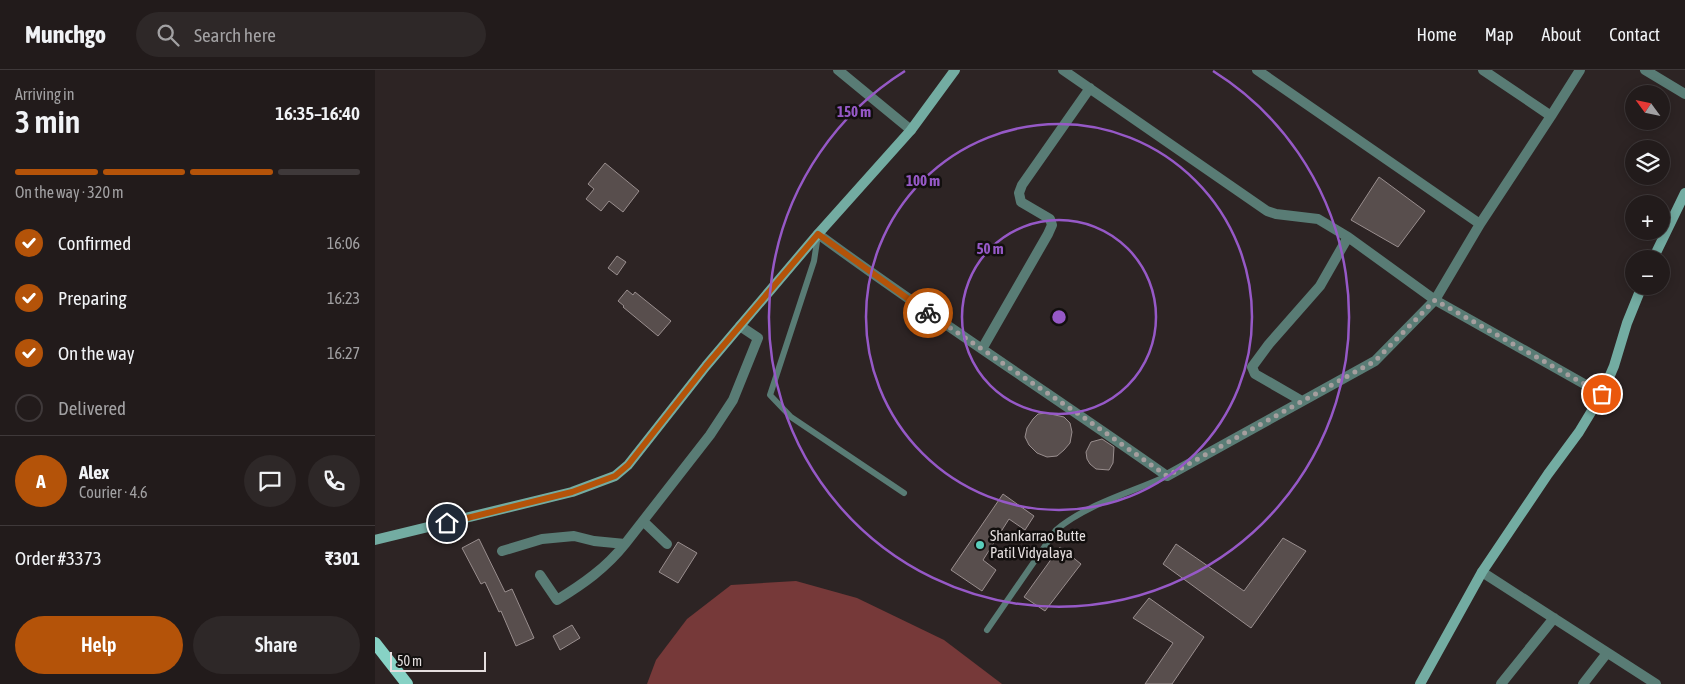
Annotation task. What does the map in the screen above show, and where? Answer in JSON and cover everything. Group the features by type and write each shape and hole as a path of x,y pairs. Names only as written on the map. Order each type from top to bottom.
{"main road":[{"path":"375,643 407,684"}],"street":[{"path":"838,70 911,130"},
{"path":"375,540 572,492 615,476 628,465 706,366 818,234 911,130 955,70"},
{"path":"1063,70 1267,211 1319,220 1348,237 1435,300 1602,394"},
{"path":"1257,70 1480,224"},
{"path":"1483,70 1551,116"},
{"path":"818,234 900,293 1167,476 1375,361 1435,300 1480,224 1580,70"},
{"path":"1645,70 1685,94"},
{"path":"982,349 1051,226 1050,219 1021,202 1019,193 1022,185 1090,88"},
{"path":"1657,250 1685,193"},
{"path":"1303,401 1255,374 1252,367 1269,344 1320,286 1348,237"},
{"path":"1420,684 1482,572 1548,474 1579,432 1602,394 1615,366 1627,323 1638,295"},
{"path":"540,575 557,600 581,585 613,560 710,435 733,400 758,338 740,326"},
{"path":"643,520 667,544"},
{"path":"501,551 542,539 574,536 594,541 625,544"},
{"path":"1482,572 1656,684"},
{"path":"1501,684 1554,618"},
{"path":"1583,684 1607,653"}],"lane":[{"path":"818,234 814,261 770,395 791,417 904,493"},
{"path":"987,630 1056,530 1069,520 1112,499 1167,476"}],"shaded area":[{"path":"796,581 857,598 944,640 1002,684 647,684 656,660 687,619 731,585"}],"building":[{"path":"605,163 639,191 623,212 609,201 601,211 586,199 594,189 588,184"},
{"path":"1379,177 1425,211 1398,247 1351,220"},
{"path":"617,256 626,262 617,275 608,268"},
{"path":"627,290 633,295 635,292 671,321 658,336 618,301"},
{"path":"1046,413 1064,417 1070,423 1072,432 1070,443 1057,456 1047,457 1037,453 1029,445 1025,437 1027,428 1033,419 1038,414"},
{"path":"1102,439 1114,447 1113,463 1109,470 1096,469 1087,459 1086,452 1091,442"},
{"name":"Shankarrao Butte Patil Vidyalaya","path":"1003,494 1034,516 1025,530 1009,519 983,560 996,570 982,591 951,570"},
{"path":"1283,538 1306,551 1251,628 1163,564 1176,544 1244,591"},
{"path":"479,539 505,592 512,589 534,638 516,646 501,611 499,612 485,582 481,584 462,548"},
{"path":"678,542 697,553 678,583 659,572"},
{"path":"1060,547 1081,564 1045,611 1024,597"},
{"path":"1149,598 1204,637 1172,684 1145,684 1173,643 1133,618"},
{"path":"572,625 580,638 560,650 553,636"}],"way so far":[{"path":"928,313 1167,476 1375,361 1435,300 1602,394"}],"place":[{"name":"Shankarrao Butte Patil Vidyalaya","path":"980,545"}],"route":[{"path":"447,523 572,492 615,476 628,465 706,366 818,234 928,313"}]}
